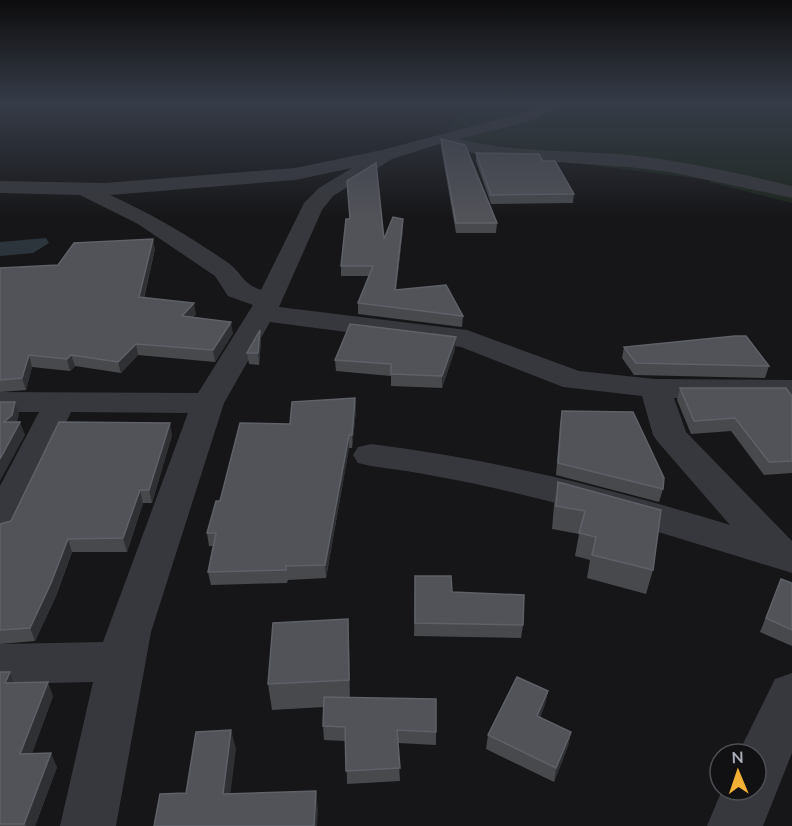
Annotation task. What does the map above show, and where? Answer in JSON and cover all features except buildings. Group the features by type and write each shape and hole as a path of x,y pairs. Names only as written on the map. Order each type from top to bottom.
{"street":[{"path":"0,187 84,190 266,178 386,155 433,141"},
{"path":"443,141 461,146 525,154 629,161 670,167 792,192"},
{"path":"88,826 128,632 208,403 265,307 312,208 326,192 386,155"},
{"path":"84,190 146,219 175,237 224,271 237,290 265,307 467,339 574,380 655,388 792,389"},
{"path":"655,388 670,435 786,556"},
{"path":"0,402 208,403"},
{"path":"0,523 59,404"},
{"path":"371,455 490,473 623,507 786,556"},
{"path":"0,664 50,665 121,661"},
{"path":"768,748 792,693"},
{"path":"735,826 745,802"}],"shaded area":[{"path":"444,141 792,141 792,203 705,181 711,182 708,180 572,163 487,157 456,148"},
{"path":"46,238 49,243 33,253 0,256 0,242"}]}
